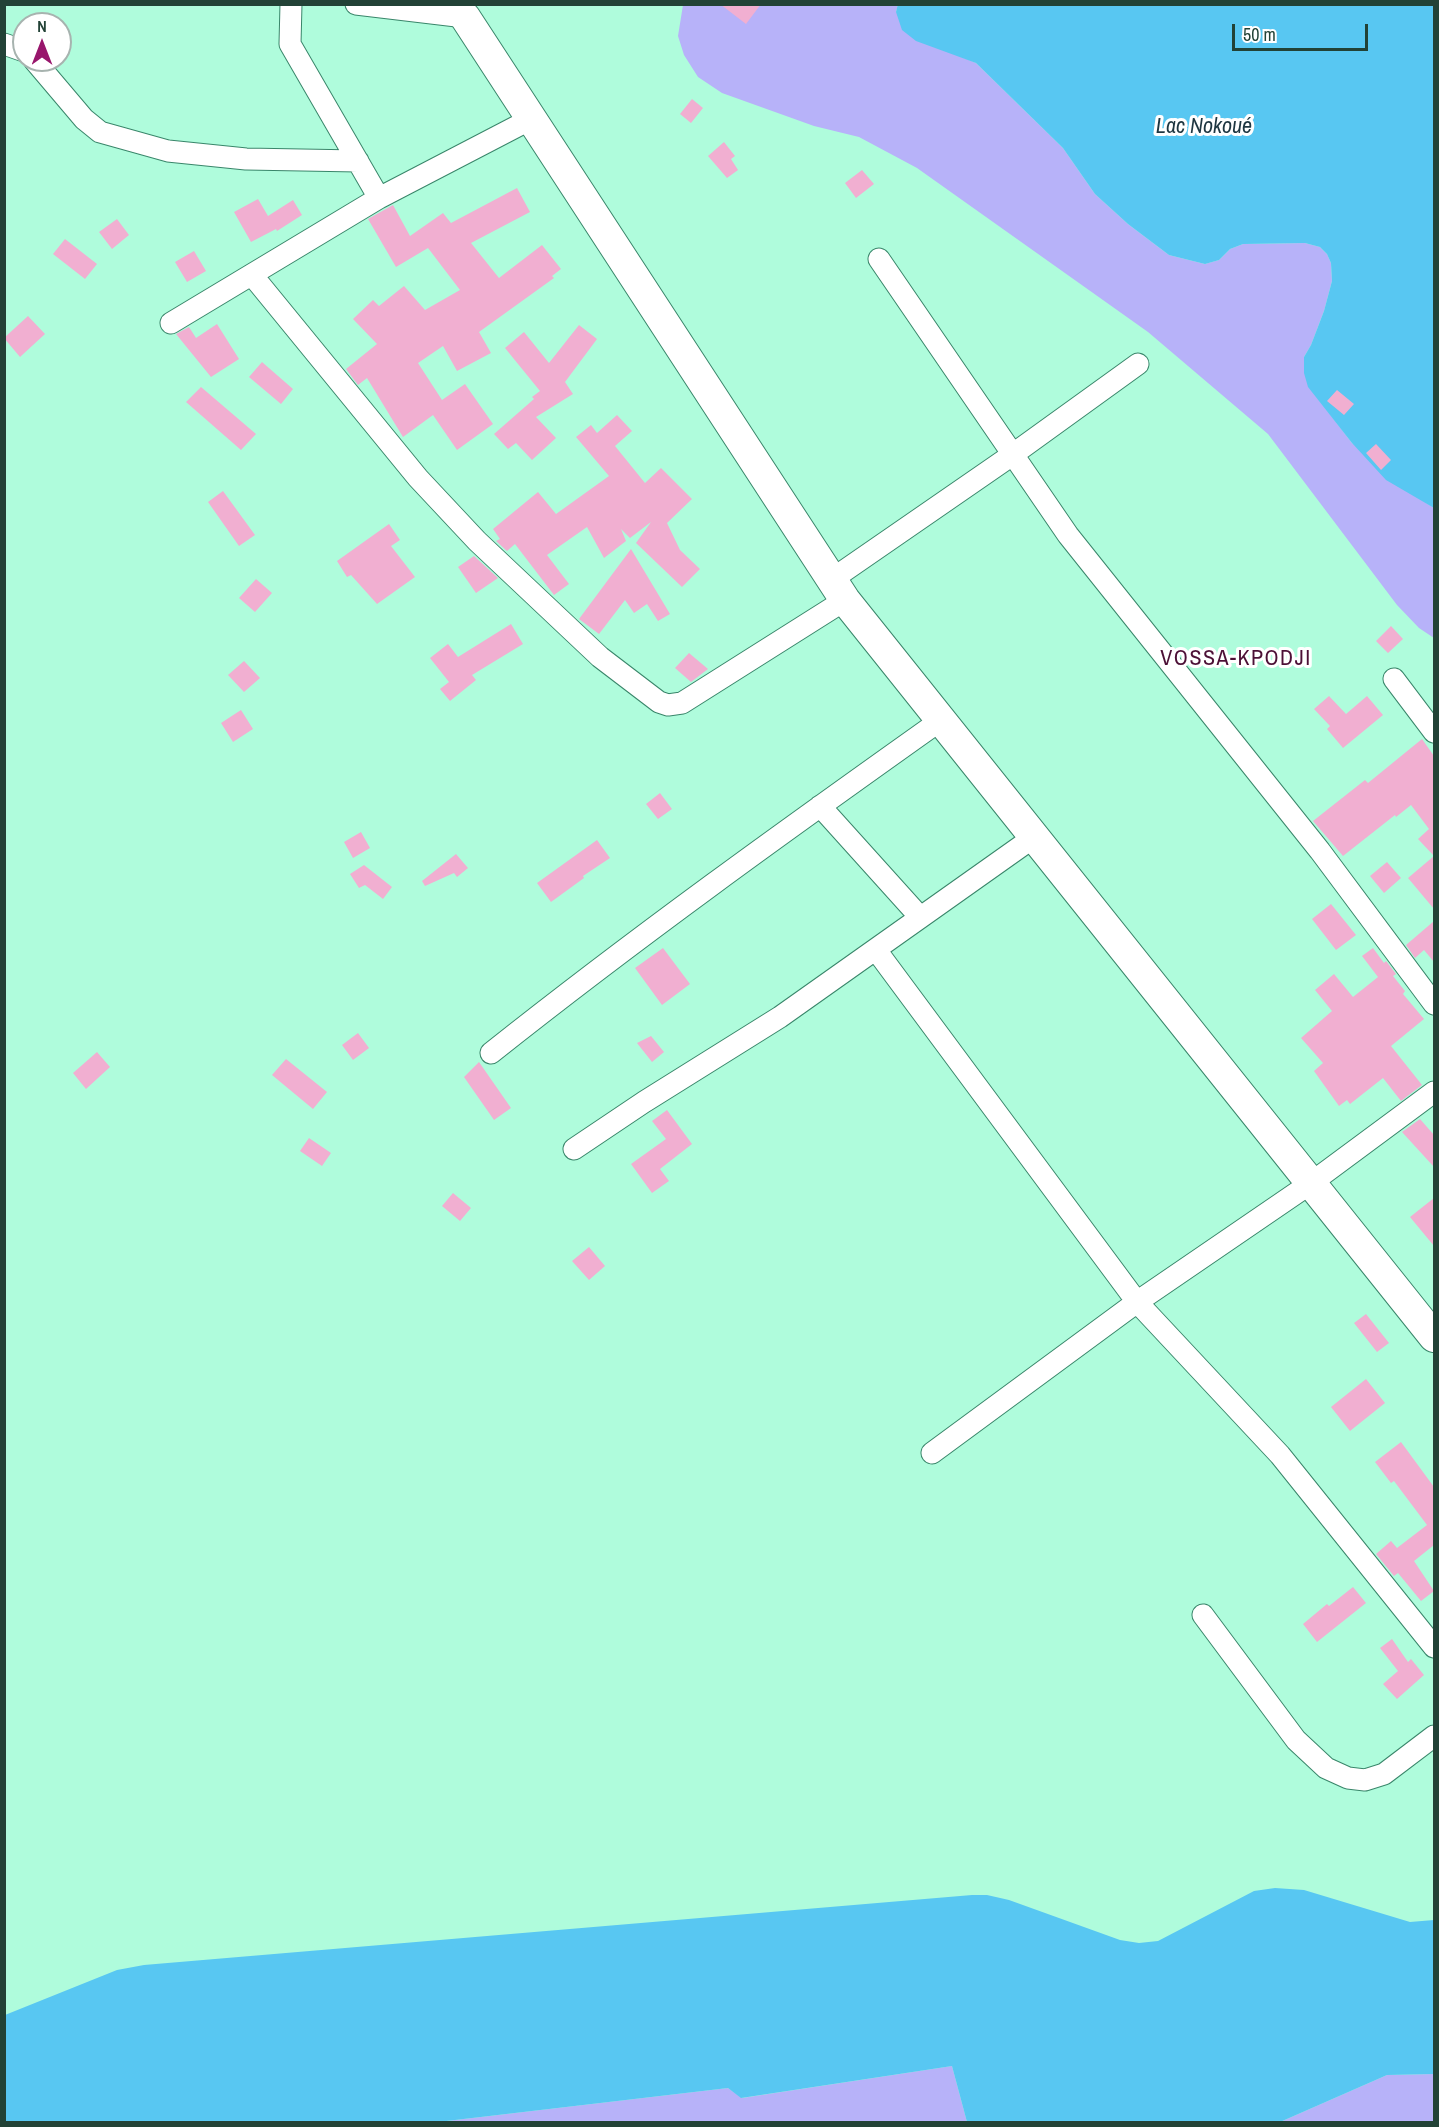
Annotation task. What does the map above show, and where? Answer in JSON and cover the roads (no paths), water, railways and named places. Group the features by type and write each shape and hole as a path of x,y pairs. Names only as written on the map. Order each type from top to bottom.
{"street":[{"path":"291,4 290,44 379,198"},
{"path":"356,4 465,16 838,590 1434,1337"},
{"path":"44,72 84,118 100,132 168,151 246,159 357,161"},
{"path":"171,323 379,198 531,118"},
{"path":"879,259 1068,535 1320,851 1434,1004"},
{"path":"252,275 418,478 477,541 600,657 659,702 668,705 682,703 838,590 1012,455 1138,364"},
{"path":"1394,679 1434,732"},
{"path":"491,1053 567,993 820,806 941,720"},
{"path":"820,806 920,917"},
{"path":"574,1149 644,1102 780,1017 1034,837"},
{"path":"876,950 1137,1302 1280,1455 1434,1647"},
{"path":"932,1453 1137,1302 1311,1183 1434,1092"},
{"path":"1203,1615 1296,1740 1326,1768 1348,1778 1365,1780 1384,1774 1434,1736"}],"water":[{"name":"Lac Nokoué","path":"898,4 1434,5 1434,508 1386,480 1352,443 1308,387 1304,373 1304,357 1324,311 1332,281 1331,263 1327,254 1320,247 1305,243 1243,244 1230,249 1219,260 1205,264 1169,255 1128,224 1095,194 1063,148 976,63 916,41 902,30 896,12"},
{"path":"1275,1888 1304,1890 1410,1922 1434,1920 1434,2074 1387,2075 1280,2122 967,2122 952,2066 741,2098 728,2088 438,2122 5,2122 5,2015 117,1970 144,1965 972,1895 987,1895 1009,1900 1120,1940 1139,1943 1158,1941 1254,1891"}],"district":[{"name":"VOSSA-KPODJI","path":"1236,659"}]}
